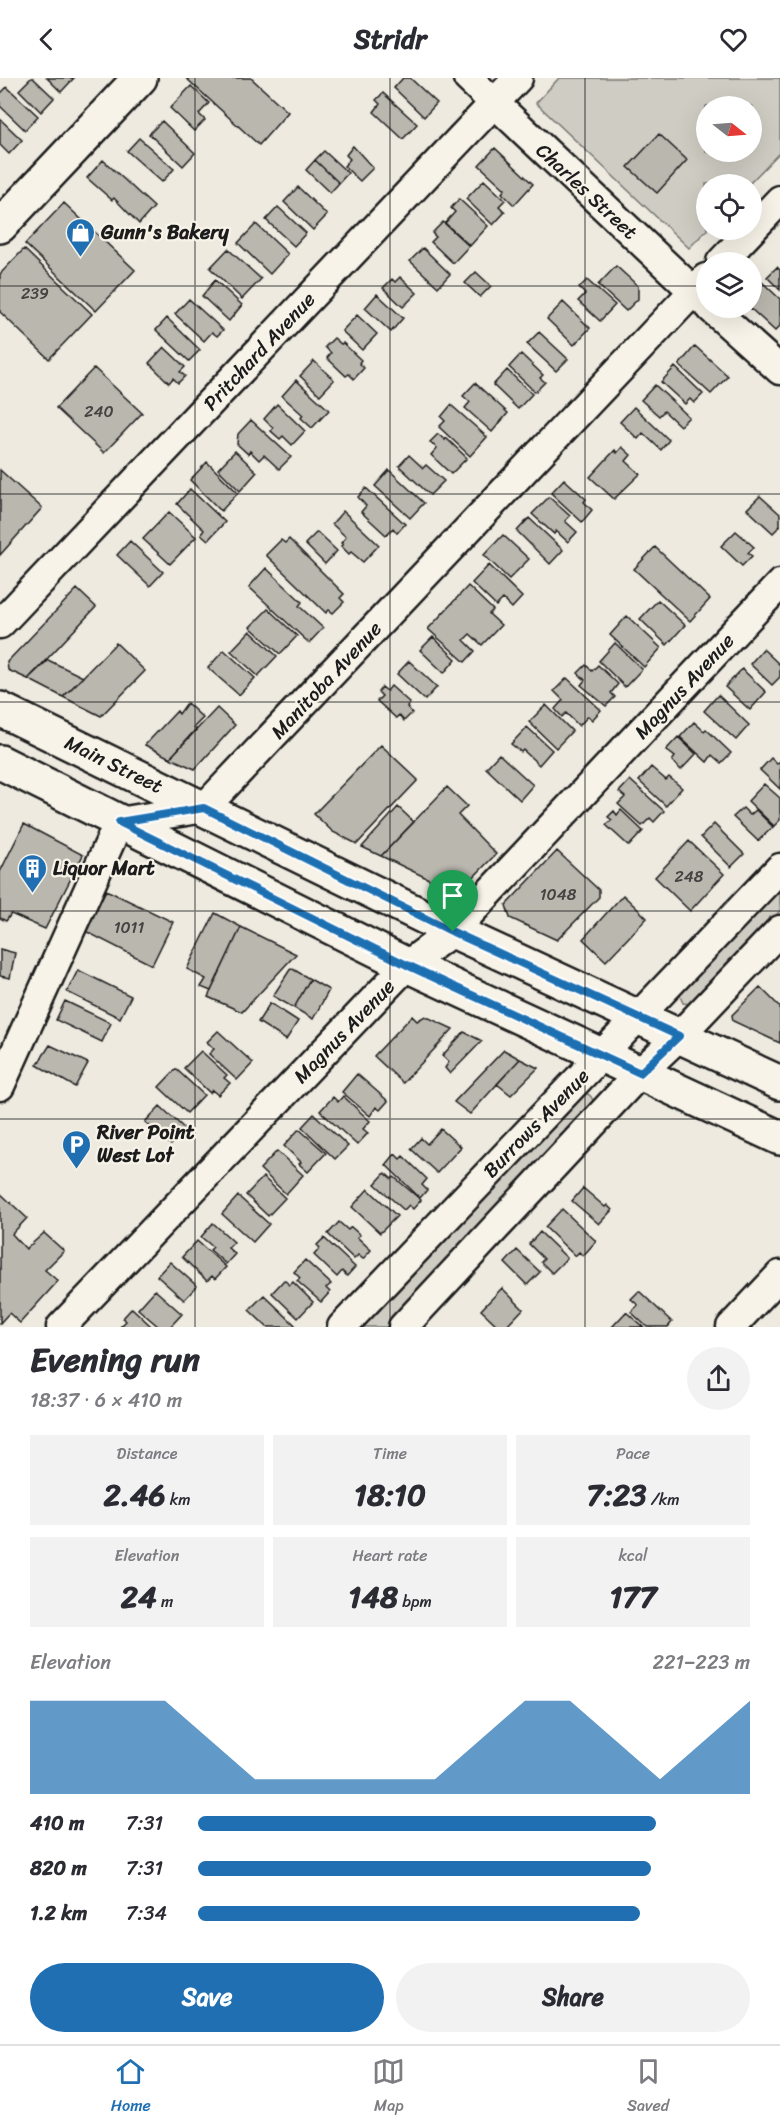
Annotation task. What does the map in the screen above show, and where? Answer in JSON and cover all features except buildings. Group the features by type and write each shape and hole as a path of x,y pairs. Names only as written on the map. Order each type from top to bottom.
{"main road":[{"path":"0,226 140,78"},
{"name":"Main Street","path":"0,709 453,932 780,1083"},
{"path":"0,762 407,965 780,1138"}],"street":[{"name":"Charles Street","path":"468,78 696,287"},
{"name":"Pritchard Avenue","path":"0,624 518,78"},
{"path":"731,252 780,200"},
{"name":"Manitoba Avenue","path":"204,808 696,304"},
{"name":"Charles Street","path":"728,318 780,370"},
{"name":"Magnus Avenue","path":"61,1327 407,965 453,932 780,584"},
{"path":"0,1086 119,822 204,808"},
{"name":"Burrows Avenue","path":"342,1327 780,868"},
{"name":"Burrows Avenue","path":"403,1327 640,1073 679,1036 780,930"},
{"path":"731,1327 780,1275"}],"shaded area":[{"path":"559,78 780,78 780,152 759,174 696,174 697,240 689,248 536,103"},
{"path":"780,885 780,911 693,1002 683,1003 679,994"},
{"path":"582,1092 593,1100 592,1113 387,1327 354,1327"}],"place":[{"name":"Gunn's Bakery","path":"80,258"},
{"name":"Liquor Mart","path":"32,894"},
{"name":"River Point West Lot","path":"76,1170"}],"route":[{"path":"204,808 453,932 679,1036 640,1073 407,965 119,822 204,808"}]}
